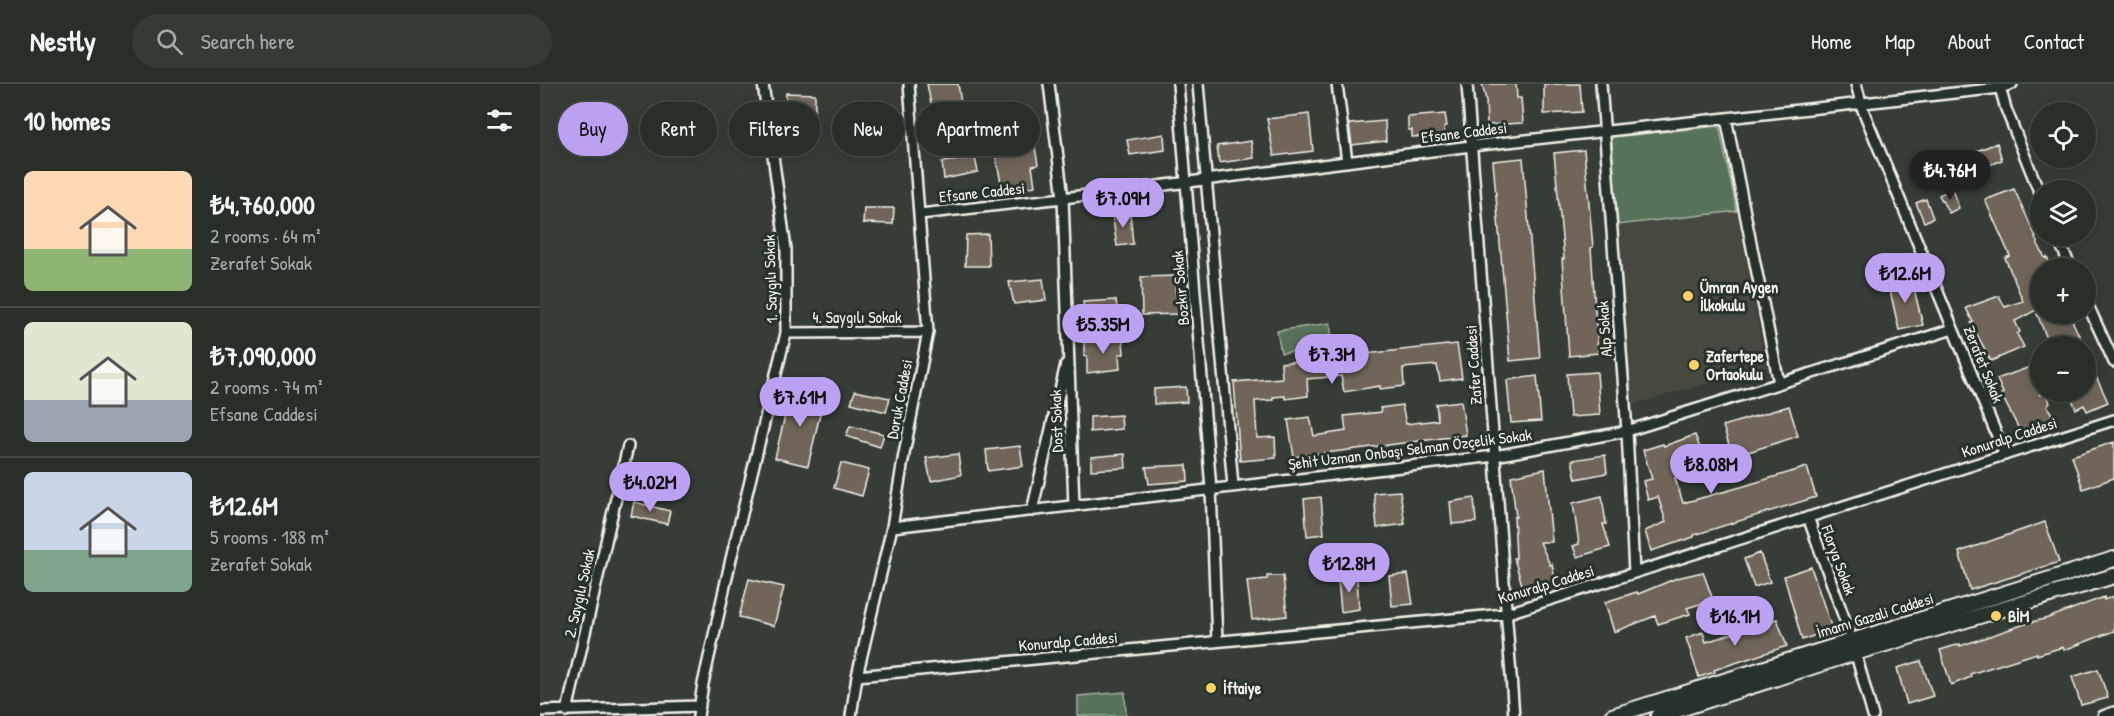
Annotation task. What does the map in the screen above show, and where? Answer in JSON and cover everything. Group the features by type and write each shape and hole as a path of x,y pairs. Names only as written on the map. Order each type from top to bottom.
{"main road":[{"name":"İmamı Gazali Caddesi","path":"1658,716 1854,646 2114,559"},
{"name":"İmamı Gazali Caddesi","path":"1612,716 1854,646 2114,576"}],"street":[{"name":"1. Saygılı Sokak","path":"699,711 731,559 786,333 786,249 764,84"},
{"name":"Doruk Caddesi","path":"851,716 857,676 892,527 928,332 909,84"},
{"name":"Dost Sokak","path":"1049,84 1063,198 1074,506"},
{"name":"Bozkır Sokak","path":"1178,84 1211,489 1217,641"},
{"path":"1198,84 1233,486"},
{"path":"1337,84 1347,162"},
{"name":"Zafer Caddesi","path":"1467,84 1514,716"},
{"name":"Alp Sokak","path":"1601,84 1627,431 1634,573"},
{"name":"Zerafet Sokak","path":"1856,84 1861,103 2004,454"},
{"name":"Efsane Caddesi","path":"920,214 1471,146 2012,84"},
{"path":"1999,86 2034,180"},
{"path":"1726,118 1779,383"},
{"path":"2096,323 2114,362"},
{"name":"Şehit Uzman Onbaşı Selman Özçelik Sokak","path":"892,527 1495,456 1627,431 1953,329"},
{"name":"4. Saygılı Sokak","path":"786,333 928,332"},
{"path":"1032,511 1069,353"},
{"name":"Konuralp Caddesi","path":"857,676 1505,614 2114,420"},
{"name":"2. Saygılı Sokak","path":"567,711 628,446"},
{"name":"Florya Sokak","path":"1808,517 1854,646 1873,716"},
{"path":"540,711 699,711"},
{"path":"2103,716 2114,712"}],"shaded area":[{"name":"Ümran Aygen İlkokulu","path":"1737,211 1766,367 1630,405 1617,225"}],"green space":[{"path":"1719,126 1737,211 1617,225 1611,137"},
{"path":"1330,323 1333,346 1281,353 1277,331"},
{"path":"1125,692 1126,716 1078,716 1078,696"}],"building":[{"path":"927,84 958,84 961,102 931,102"},
{"path":"1482,84 1516,84 1517,98 1521,98 1523,123 1487,125 1486,100"},
{"path":"1544,84 1580,84 1582,112 1544,114"},
{"path":"786,93 815,94 815,102 785,102"},
{"path":"1309,114 1313,151 1274,156 1267,119"},
{"path":"1445,114 1447,126 1444,127 1445,135 1412,137 1412,130 1408,130 1408,117"},
{"path":"1385,121 1386,141 1352,145 1349,124"},
{"path":"1164,134 1165,150 1130,155 1127,140"},
{"path":"1251,141 1254,158 1219,163 1217,146"},
{"path":"1997,143 2002,160 1974,171 1969,154"},
{"path":"1584,150 1593,247 1591,248 1598,353 1569,356 1562,259 1564,259 1554,153"},
{"path":"995,156 1036,156 1038,165 1032,166 1035,186 1003,192"},
{"path":"975,158 978,172 944,179 942,162"},
{"path":"1523,158 1540,358 1510,361 1493,161"},
{"path":"1952,189 1959,208 1949,213 1939,195"},
{"path":"2014,189 2030,224 2030,246 2039,246 2045,258 2030,258 2030,313 2015,321 2020,332 2017,334 2024,347 1991,361 1971,323 1973,322 1966,308 1999,296 2005,307 2023,301 2005,258 2010,256 1985,200"},
{"path":"1926,199 1933,218 1924,222 1916,203"},
{"path":"864,208 894,208 893,224 863,223"},
{"path":"1130,212 1133,244 1117,246 1112,214"},
{"path":"988,234 989,266 965,266 966,235"},
{"path":"1177,276 1177,288 1175,288 1180,314 1142,315 1141,277"},
{"path":"1911,277 1923,325 1899,330 1888,282"},
{"path":"1043,279 1046,300 1014,304 1009,282"},
{"path":"1116,300 1118,317 1084,317 1083,302"},
{"path":"2041,324 2074,324 2079,336 2046,336"},
{"path":"1123,340 1124,354 1119,354 1120,369 1087,373 1084,342"},
{"path":"1457,344 1462,378 1440,381 1437,365 1403,368 1404,386 1380,389 1380,386 1344,392 1341,376 1307,379 1308,396 1285,399 1285,396 1273,397 1273,400 1255,401 1257,438 1275,437 1276,458 1240,461 1234,382 1282,378 1281,363"},
{"path":"2030,367 2030,402 2050,402 2047,406 2054,418 2021,433 2001,394 2003,393 1997,379"},
{"path":"1597,372 1600,415 1570,417 1567,374"},
{"path":"1537,376 1541,421 1511,423 1507,380"},
{"path":"2096,376 2108,402 2087,411 2084,405 2076,409 2073,402 2096,402"},
{"path":"1186,387 1187,402 1154,404 1154,389"},
{"path":"791,390 824,397 808,466 775,458"},
{"path":"855,391 890,398 886,412 851,403"},
{"path":"1461,401 1466,435 1294,457 1288,420 1310,417 1314,436 1346,431 1344,416 1381,412 1380,408 1402,405 1406,424 1438,420 1436,404"},
{"path":"1789,406 1798,436 1733,457 1723,426"},
{"path":"1121,415 1122,429 1090,432 1090,417"},
{"path":"850,426 884,434 880,447 846,436"},
{"path":"1695,435 1707,466 1675,478 1683,503 1807,467 1816,497 1694,535 1694,537 1651,551 1645,531 1666,522 1658,497 1648,500 1643,481 1652,479 1643,450 1663,444 1664,446"},
{"path":"2114,442 2114,478 2083,489 2072,456"},
{"path":"1020,446 1023,466 988,471 986,450"},
{"path":"958,454 961,475 931,481 926,458"},
{"path":"1125,454 1126,468 1091,470 1091,457"},
{"path":"1605,455 1607,473 1576,479 1572,460"},
{"path":"841,463 869,470 862,496 834,488"},
{"path":"1187,465 1188,481 1149,484 1146,467"},
{"path":"1545,469 1552,542 1540,542 1550,565 1552,564 1555,580 1523,588 1514,558 1516,558 1514,517 1516,517 1511,476"},
{"path":"1400,491 1405,524 1377,528 1374,493"},
{"path":"1602,496 1606,524 1603,524 1610,547 1577,557 1573,546 1579,544 1573,503"},
{"path":"1321,497 1324,534 1307,536 1304,499"},
{"path":"1474,498 1476,522 1452,524 1450,502"},
{"path":"634,502 670,511 667,524 631,516"},
{"path":"2045,522 2059,562 1970,590 1959,552"},
{"path":"1760,553 1770,582 1754,587 1744,559"},
{"path":"1811,567 1832,629 1802,640 1784,576"},
{"path":"1703,572 1713,600 1687,608 1690,614 1658,624 1655,616 1614,632 1605,602 1637,592 1638,594 1677,578"},
{"path":"1408,574 1413,604 1392,606 1389,576"},
{"path":"1267,576 1283,576 1287,616 1252,620 1247,581 1267,579"},
{"path":"1357,578 1359,609 1341,612 1338,579"},
{"path":"749,579 784,587 774,626 739,617"},
{"path":"2114,596 2114,631 2064,650 2063,647 2037,655 2037,653 1970,674 1971,677 1951,685 1940,650 1960,644 1960,646 2048,618 2104,597 2104,600"},
{"path":"1777,619 1787,646 1699,677 1686,638 1703,632 1706,642"},
{"path":"1921,661 1933,696 1907,704 1897,668"},
{"path":"2098,669 2108,698 2081,705 2072,677"}],"place":[{"name":"Ümran Aygen İlkokulu","path":"1688,296"},
{"name":"Zafertepe Ortaokulu","path":"1694,365"},
{"name":"BİM","path":"1996,616"},
{"name":"İftaiye","path":"1211,688"}]}
